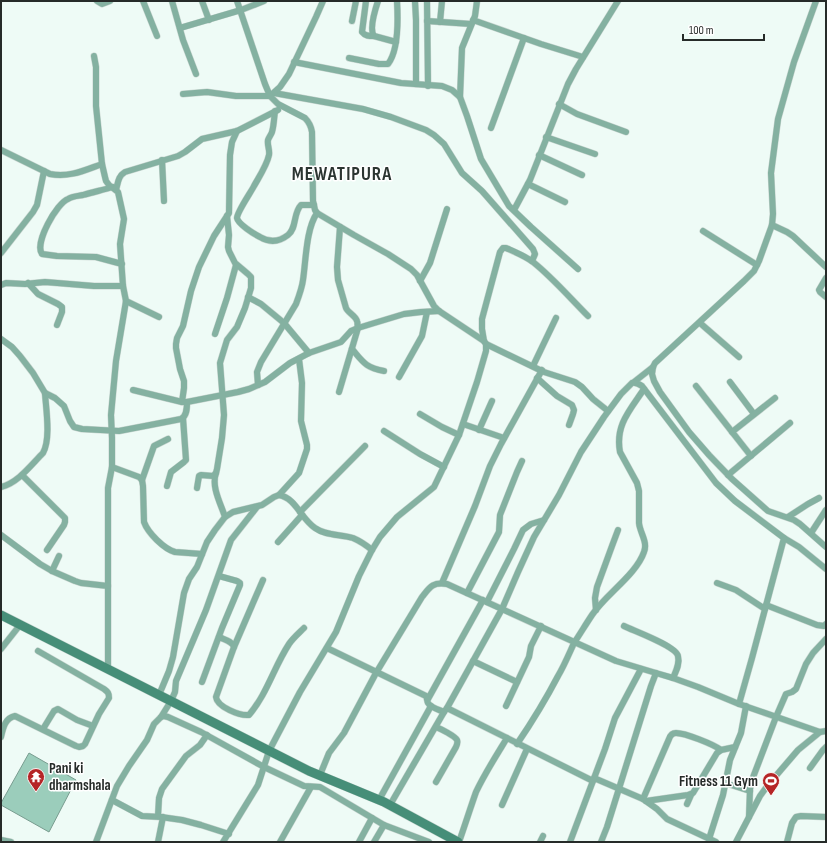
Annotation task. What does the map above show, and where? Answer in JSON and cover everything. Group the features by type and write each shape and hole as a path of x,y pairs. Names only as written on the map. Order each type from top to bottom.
{"main road":[{"path":"1,615 309,771 390,805 459,842"}],"street":[{"path":"97,1 102,4 110,1"},
{"path":"143,1 157,36"},
{"path":"172,1 183,40 196,74"},
{"path":"202,1 209,20"},
{"path":"238,1 265,84 272,94 274,101 282,107 301,115 307,120 311,128 313,201 317,212 411,269 417,275 434,306 485,343 542,370 575,382 608,411"},
{"path":"180,28 241,10 264,1"},
{"path":"272,94 284,81 323,1"},
{"path":"352,21 356,1"},
{"path":"366,1 362,32 367,36 374,36 396,42"},
{"path":"374,36 372,28 378,1"},
{"path":"349,58 379,64 388,64 392,59 396,42 397,1"},
{"path":"415,1 416,84"},
{"path":"427,1 428,86"},
{"path":"440,22 442,1"},
{"path":"477,1 472,22 462,48 460,97 481,159 509,206 578,269"},
{"path":"514,210 528,184 568,84 576,68 618,1"},
{"path":"816,1 794,62 778,119 771,173 773,214 772,225 757,265 754,271 700,323 655,362 652,374 660,392 689,432 708,455 728,475 768,511 788,517 800,524 826,546"},
{"path":"427,21 472,22 583,57"},
{"path":"491,128 524,38"},
{"path":"94,56 96,67 96,106 102,164 106,181 118,192 124,219 120,244 126,301 116,361 111,415 112,467 108,488 108,669"},
{"path":"294,62 401,83 442,86 452,90 460,97"},
{"path":"183,94 207,92 236,96 272,94 371,111 426,130 444,144 462,173 482,191 533,249 535,254 532,261"},
{"path":"559,104 577,114 626,132"},
{"path":"114,189 121,174 124,172 182,154 202,139 236,131 282,107"},
{"path":"275,111 272,130 268,141 269,157 238,214 238,220 264,240 276,241 291,232 299,206 314,205"},
{"path":"167,486 171,472 186,460 184,381 176,348 177,338 183,326 191,291 199,267 214,236 229,213 230,155 232,142 236,131"},
{"path":"546,137 595,154"},
{"path":"1,150 44,171 56,175 76,174 102,164"},
{"path":"540,155 582,175"},
{"path":"162,160 164,201"},
{"path":"1,252 37,205 44,171"},
{"path":"528,184 565,202"},
{"path":"114,189 65,200 48,223 41,239 40,250 42,254 52,256 96,257 122,264"},
{"path":"420,281 430,263 447,209"},
{"path":"258,385 257,372 261,362 296,304 301,288 310,228 313,218 317,212"},
{"path":"225,518 214,485 223,432 224,416 220,365 227,340 239,322 251,288 251,277 236,265 228,247 230,235 227,216"},
{"path":"772,225 793,236 826,267"},
{"path":"340,227 337,267 338,280 347,311 357,321 358,328 340,392"},
{"path":"703,231 757,265"},
{"path":"223,842 254,792 261,778 269,750 300,692 336,632 359,576 372,550 380,537 397,517 434,487 444,467 463,424 486,351 482,329 482,319 500,252 506,248 532,261 588,316"},
{"path":"215,334 236,265"},
{"path":"826,278 819,290 826,297"},
{"path":"1,285 6,283 45,282 94,286 124,286"},
{"path":"28,283 38,294 62,307 62,312 57,325"},
{"path":"248,297 261,304 284,323 308,353"},
{"path":"126,301 159,317"},
{"path":"133,390 184,402 238,392 258,385 290,363 308,353 341,342 351,331 358,328 404,314 439,311"},
{"path":"398,377 422,336 427,312"},
{"path":"533,366 556,318"},
{"path":"700,323 739,357"},
{"path":"1,339 20,356 33,373 45,393 47,436 46,446 43,453 22,475 9,484 1,487"},
{"path":"352,349 368,366 375,370 384,371"},
{"path":"159,695 173,657 187,584 197,567 207,542 225,518 233,512 257,507 279,495 299,473 307,445 301,422 302,383 299,359"},
{"path":"390,805 446,710 502,609 531,544 559,495 581,452 621,394 632,383 653,367"},
{"path":"442,583 475,506 490,466 542,370"},
{"path":"537,378 557,396 572,405 574,410 569,425"},
{"path":"634,382 640,384 716,482 735,502 826,569"},
{"path":"730,382 754,414"},
{"path":"696,386 751,456"},
{"path":"517,744 559,675 575,642 596,610 634,569 645,551 645,543 639,523 639,491 619,447 622,422 644,389"},
{"path":"45,393 55,398 64,406 74,427 82,429 119,431 184,418"},
{"path":"732,432 775,398"},
{"path":"479,430 492,401"},
{"path":"420,414 459,435"},
{"path":"728,475 790,423"},
{"path":"463,424 504,438"},
{"path":"384,431 420,454 444,467"},
{"path":"168,440 154,446 142,480 144,522 148,530 171,551 202,554"},
{"path":"278,542 301,513 366,446"},
{"path":"467,593 499,532 500,515 522,461"},
{"path":"112,467 139,477 142,480"},
{"path":"197,488 199,476 213,476 216,473"},
{"path":"22,475 65,518 64,525 47,550"},
{"path":"279,495 292,502 313,527 319,531 353,538 362,542 372,550"},
{"path":"788,517 819,498"},
{"path":"96,842 122,776 142,747 154,724 161,717 171,701 175,692 176,681 206,610 231,540 257,507"},
{"path":"811,533 826,510"},
{"path":"428,699 485,601 523,530 531,524 544,520"},
{"path":"596,610 595,598 597,587 618,530"},
{"path":"1,535 40,564 52,571 81,583 108,586"},
{"path":"740,704 784,538"},
{"path":"52,571 59,556"},
{"path":"202,682 240,585 237,582 219,576"},
{"path":"263,580 234,647 216,697 216,700 221,706 240,714 249,715 266,691 286,649 294,637 304,628"},
{"path":"320,776 329,753 344,732 376,673 422,597 434,584 442,583 616,661 673,678 740,704 823,731"},
{"path":"717,583 736,590 766,607 817,625 824,626 826,624"},
{"path":"1,649 20,625"},
{"path":"506,706 530,657 531,646 540,626"},
{"path":"624,626 664,644 678,654 679,662 673,678"},
{"path":"219,637 231,642 234,647"},
{"path":"749,817 752,780 776,716 786,694 796,689 806,664 813,653 826,639"},
{"path":"327,648 426,696 428,703 431,706 446,710 593,780 619,788 645,800 658,809 667,819 713,841 730,760 744,723 746,706"},
{"path":"1,737 5,724 13,716 19,717 79,747 83,746 101,710 109,698 108,692 38,651"},
{"path":"473,661 517,682"},
{"path":"570,842 614,718 641,669"},
{"path":"602,842 656,673"},
{"path":"379,800 431,706"},
{"path":"43,729 54,711 58,709 77,720 94,726"},
{"path":"161,717 168,717 207,735 264,767 304,786 323,789 384,825 429,842"},
{"path":"436,726 457,740 456,747 436,782"},
{"path":"736,842 760,796 778,772 798,750 823,731"},
{"path":"645,800 672,734 676,733 690,736 711,744 721,750"},
{"path":"158,842 160,817 159,798 162,789 186,756 200,745 207,735"},
{"path":"459,842 477,791 488,769 507,738"},
{"path":"810,768 826,747"},
{"path":"687,804 717,753 721,750 735,748"},
{"path":"502,805 527,749"},
{"path":"725,783 750,791"},
{"path":"280,842 311,787"},
{"path":"645,800 691,795"},
{"path":"112,800 142,816 182,820 229,834"},
{"path":"786,842 792,823 796,817 826,817"},
{"path":"359,842 372,818"},
{"path":"374,842 384,825"},
{"path":"698,842 701,835"},
{"path":"540,842 543,836"},
{"path":"1,840 11,842"}],"shaded area":[{"path":"29,753 76,780 49,832 1,805"}],"place":[{"name":"Pani ki dharmshala","path":"36,792"},
{"name":"Fitness 11 Gym","path":"771,796"}],"district":[{"name":"MEWATIPURA","path":"342,174"}]}
